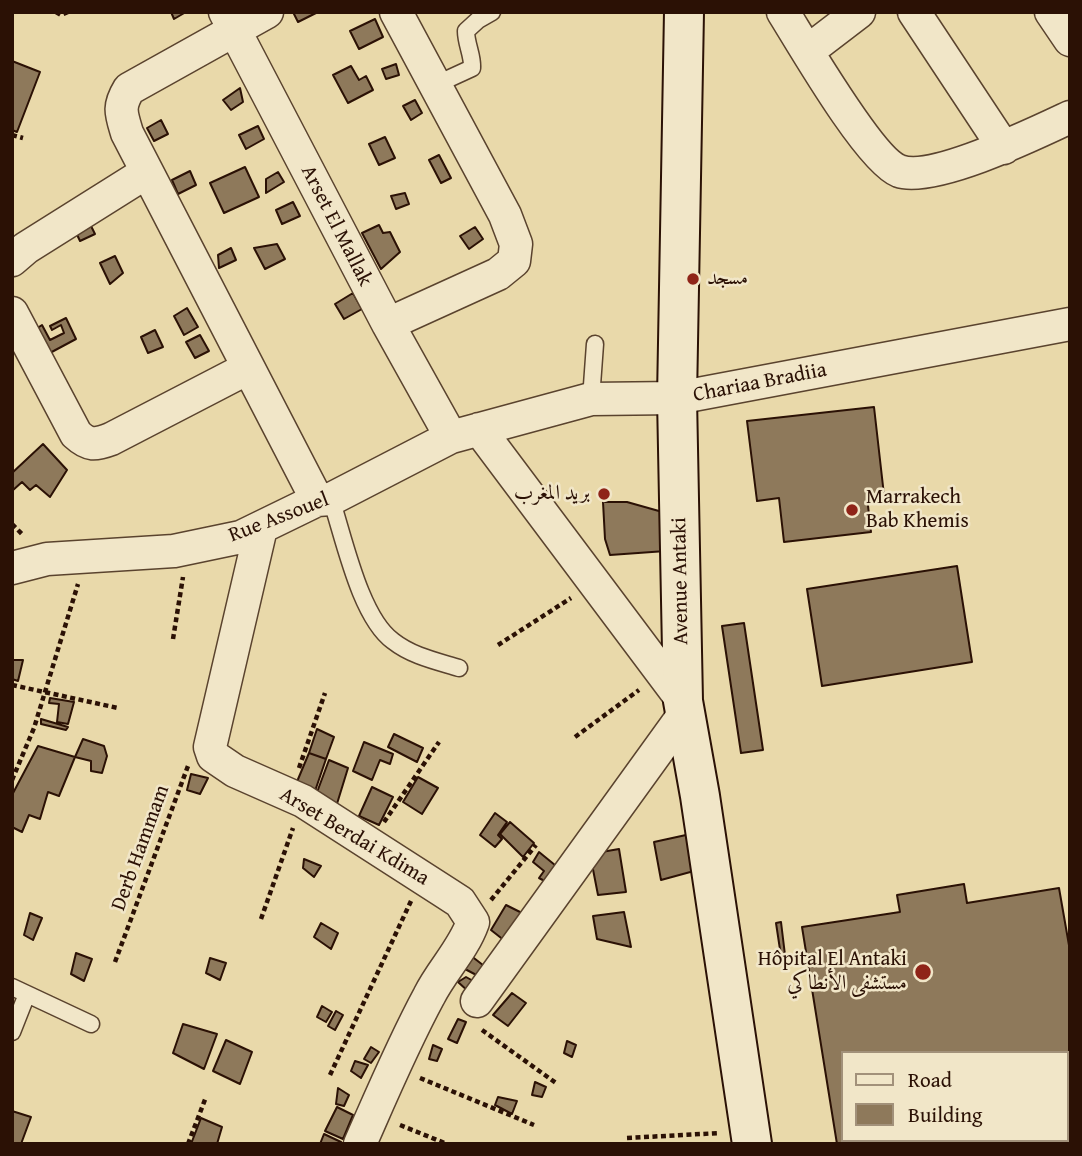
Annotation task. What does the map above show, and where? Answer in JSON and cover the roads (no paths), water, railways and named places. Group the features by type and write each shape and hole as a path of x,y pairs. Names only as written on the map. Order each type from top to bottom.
{"street":[{"path":"267,12 230,21 129,89 121,102 121,115 127,133 248,368 324,499"},
{"path":"388,324 498,274 514,261 516,244 505,215 396,12"},
{"name":"Avenue Antaki","path":"684,12 677,398 677,695 700,796 751,1138"},
{"path":"783,12 867,143 890,166 900,171 914,173 943,167 1004,148 1070,117"},
{"path":"808,51 859,12"},
{"path":"914,12 1004,148"},
{"path":"1051,12 1070,40"},
{"name":"Arset El Mallak","path":"230,21 388,324 465,433 593,583 677,695"},
{"path":"12,260 26,248 147,172"},
{"path":"12,313 76,434 87,444 96,445 111,439 248,368"},
{"name":"Chariaa Bradiia","path":"465,433 591,399 677,398 1070,324"},
{"name":"Rue Assouel","path":"12,568 47,559 174,551 240,537 465,433"},
{"name":"Arset Berdai Kdima","path":"261,528 210,747 214,756 234,771 296,798 369,842 460,902 473,922 466,941 430,993 359,1144"},
{"path":"475,1012 677,695"}],"lane":[{"path":"435,85 472,68 473,60 467,45 466,31 478,19 492,12"},
{"path":"591,399 595,344"},
{"path":"324,499 367,610 378,628 393,642 416,654 459,668"},
{"path":"12,1032 20,990 91,1024"}],"place":[{"name":"مسجد","path":"693,279"},
{"name":"بريد المغرب","path":"604,494"},
{"name":"Marrakech Bab Khemis","path":"852,510"},
{"name":"Hôpital El Antaki مستشفى الأنطاكي","path":"923,972"}]}
